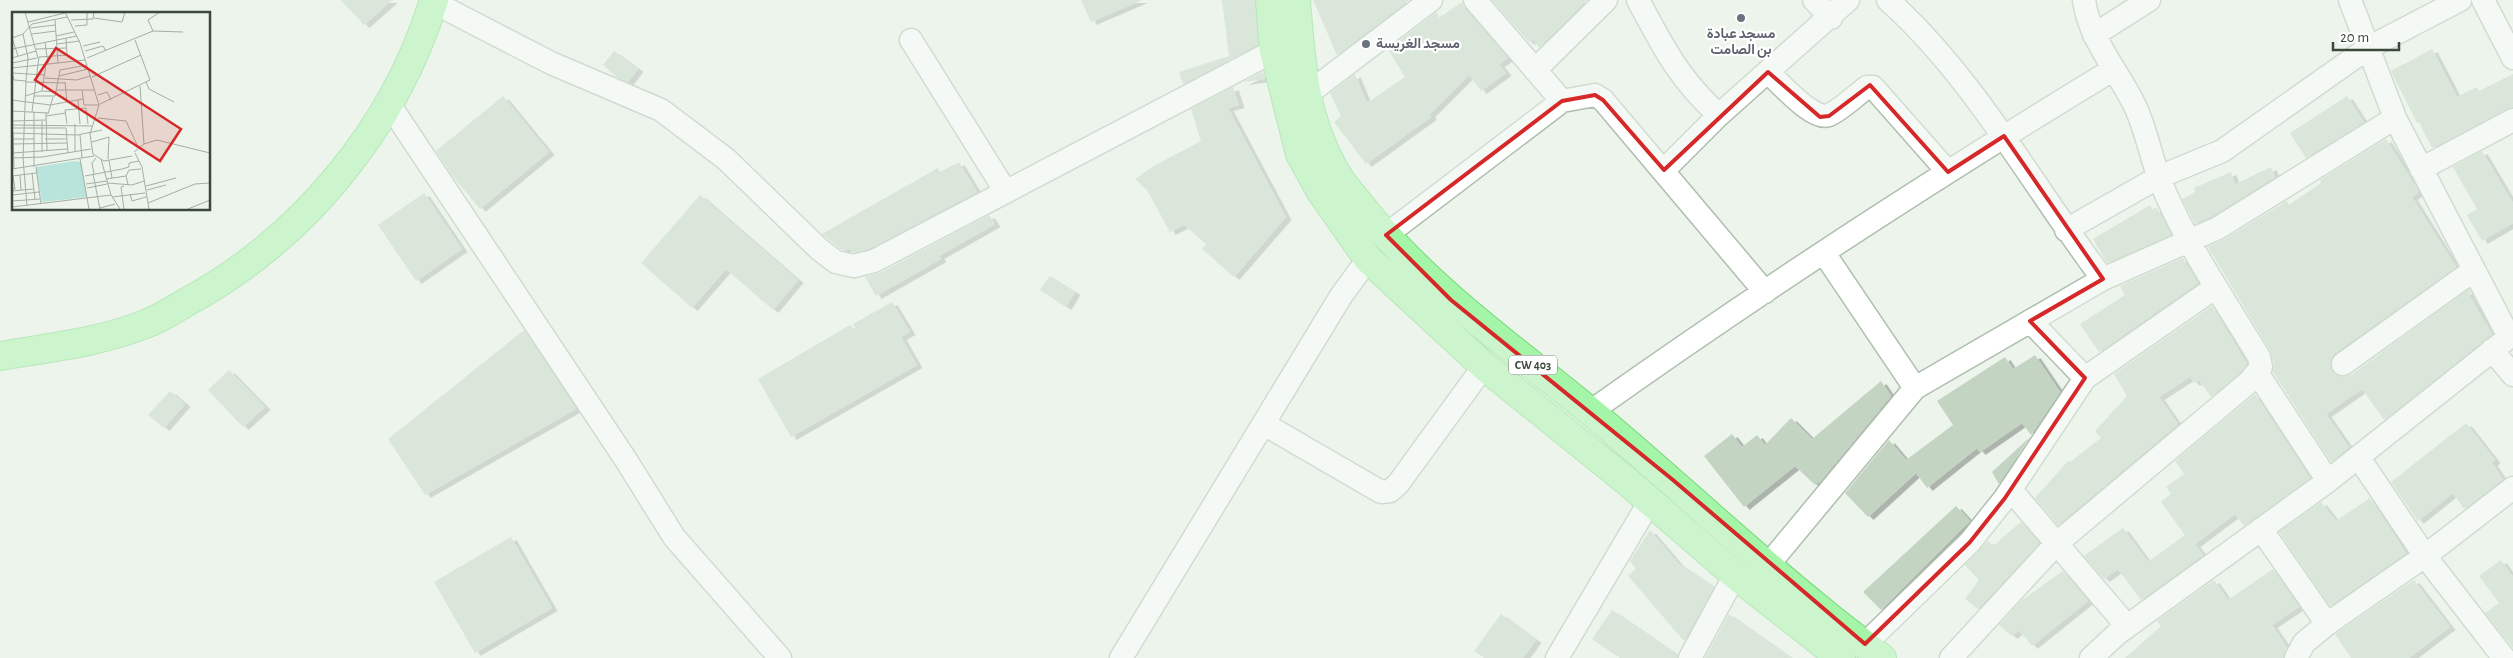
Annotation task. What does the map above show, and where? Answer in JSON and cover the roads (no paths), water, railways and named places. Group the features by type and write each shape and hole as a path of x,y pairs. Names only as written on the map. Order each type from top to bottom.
{"main road":[{"name":"CW 403","path":"1270,0 1274,50 1300,154 1321,192 1368,259 1484,366 1650,501 1735,575 1841,658"},
{"name":"CW 403","path":"1296,0 1306,95 1320,141 1338,177 1386,236 1451,300 1673,480 1816,607 1873,651"},
{"path":"0,356 76,344 148,323 238,272 274,243 318,200 360,150 389,104 412,59 433,1"}],"street":[{"path":"1306,95 1431,0"},
{"path":"1475,0 1562,101"},
{"path":"1535,70 1606,0"},
{"path":"1638,0 1683,79 1719,115"},
{"path":"1814,0 1831,18"},
{"path":"1664,170 1719,115 1831,18 1848,0"},
{"path":"1888,0 1931,45 2004,136 2066,230 2103,279"},
{"path":"1951,658 2056,544 2258,374 2261,367 2259,357 2190,242 2159,178 2143,124 2114,68 2094,35 2084,0"},
{"path":"2094,35 2149,0"},
{"path":"2350,0 2395,118 2474,270 2505,340 2513,375"},
{"path":"2066,230 2159,178 2234,144 2368,48 2460,0"},
{"path":"2483,0 2513,58"},
{"path":"433,1 551,63 661,110 726,159 819,249 836,262 854,266 874,261 1274,50"},
{"path":"911,40 1006,192"},
{"path":"1590,412 1824,253 2004,136 2114,68"},
{"path":"1768,72 1810,111 1820,117 1829,116 1867,87 1873,87 1948,172"},
{"path":"1386,236 1562,101 1595,95 1603,100 1664,170 1765,292"},
{"path":"389,104 621,452 674,537 780,658"},
{"path":"1768,565 1915,388 2103,279 2218,228 2395,118"},
{"path":"2421,169 2513,120"},
{"path":"1824,253 1915,388"},
{"path":"1122,658 1341,296 1368,259"},
{"path":"2343,364 2474,270"},
{"path":"1873,651 1970,542 2011,490 2085,378 2216,287"},
{"path":"2030,321 2085,378"},
{"path":"2090,658 2127,626 2359,458 2505,340"},
{"path":"1264,424 1381,492 1390,491 1398,484 1484,366"},
{"path":"2258,374 2328,481"},
{"path":"2359,458 2424,556 2502,652"},
{"path":"2296,658 2304,643 2327,624 2424,556 2513,488"},
{"path":"2011,490 2127,626"},
{"path":"1557,658 1650,501"},
{"path":"2261,529 2327,624"},
{"path":"1690,658 1735,575"}],"place":[{"name":"مسجد عبادة بن الصامت","path":"1741,18"},
{"name":"مسجد الغريسة","path":"1366,44"}]}
